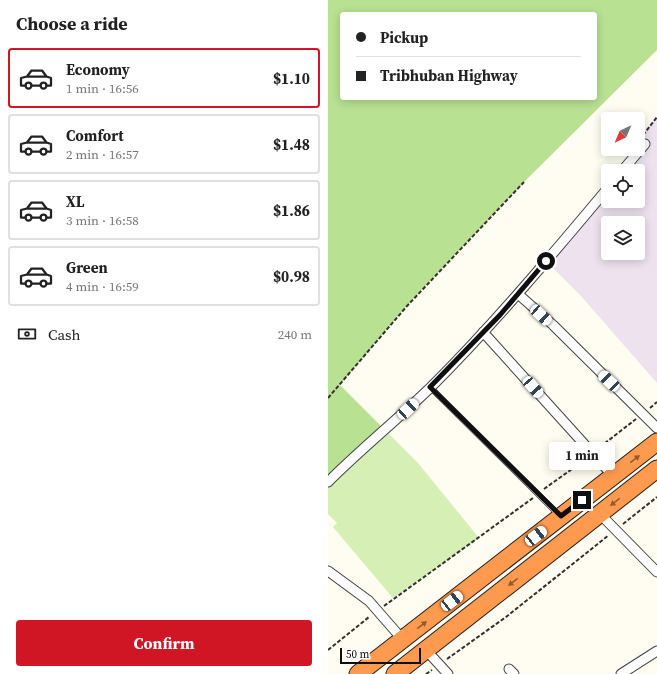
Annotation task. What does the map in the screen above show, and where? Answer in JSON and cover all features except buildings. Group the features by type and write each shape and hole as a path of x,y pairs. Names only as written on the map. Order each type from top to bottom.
{"highway":[{"path":"358,674 657,442"},
{"path":"395,674 657,469"}],"street":[{"path":"628,164 635,156"},
{"path":"328,482 355,454 385,430 430,387 483,332 518,294 601,196"},
{"path":"518,294 553,325 657,428"},
{"path":"483,332 613,476"},
{"path":"600,514 657,572"},
{"path":"328,571 369,601 403,640"},
{"path":"426,650 448,674"},
{"path":"621,674 657,651"}],"lane":[{"path":"430,387 561,516"}],"path":[{"path":"645,132 657,117"},
{"path":"328,398 407,306 524,182"},
{"path":"328,650 377,611 593,453 657,402"},
{"path":"426,674 506,617 657,497"}],"shaded area":[{"path":"657,117 657,383 581,296 546,261 601,196 601,208 645,208 645,164 628,164 635,156 645,156 645,132"}],"green space":[{"path":"328,0 657,0 657,50 524,182 408,304 340,385 385,430 328,482"},
{"path":"385,430 418,463 479,538 393,598 333,527 337,523 328,514 328,482"}],"route":[{"path":"546,261 500,315 430,387 561,516 582,500"}]}
